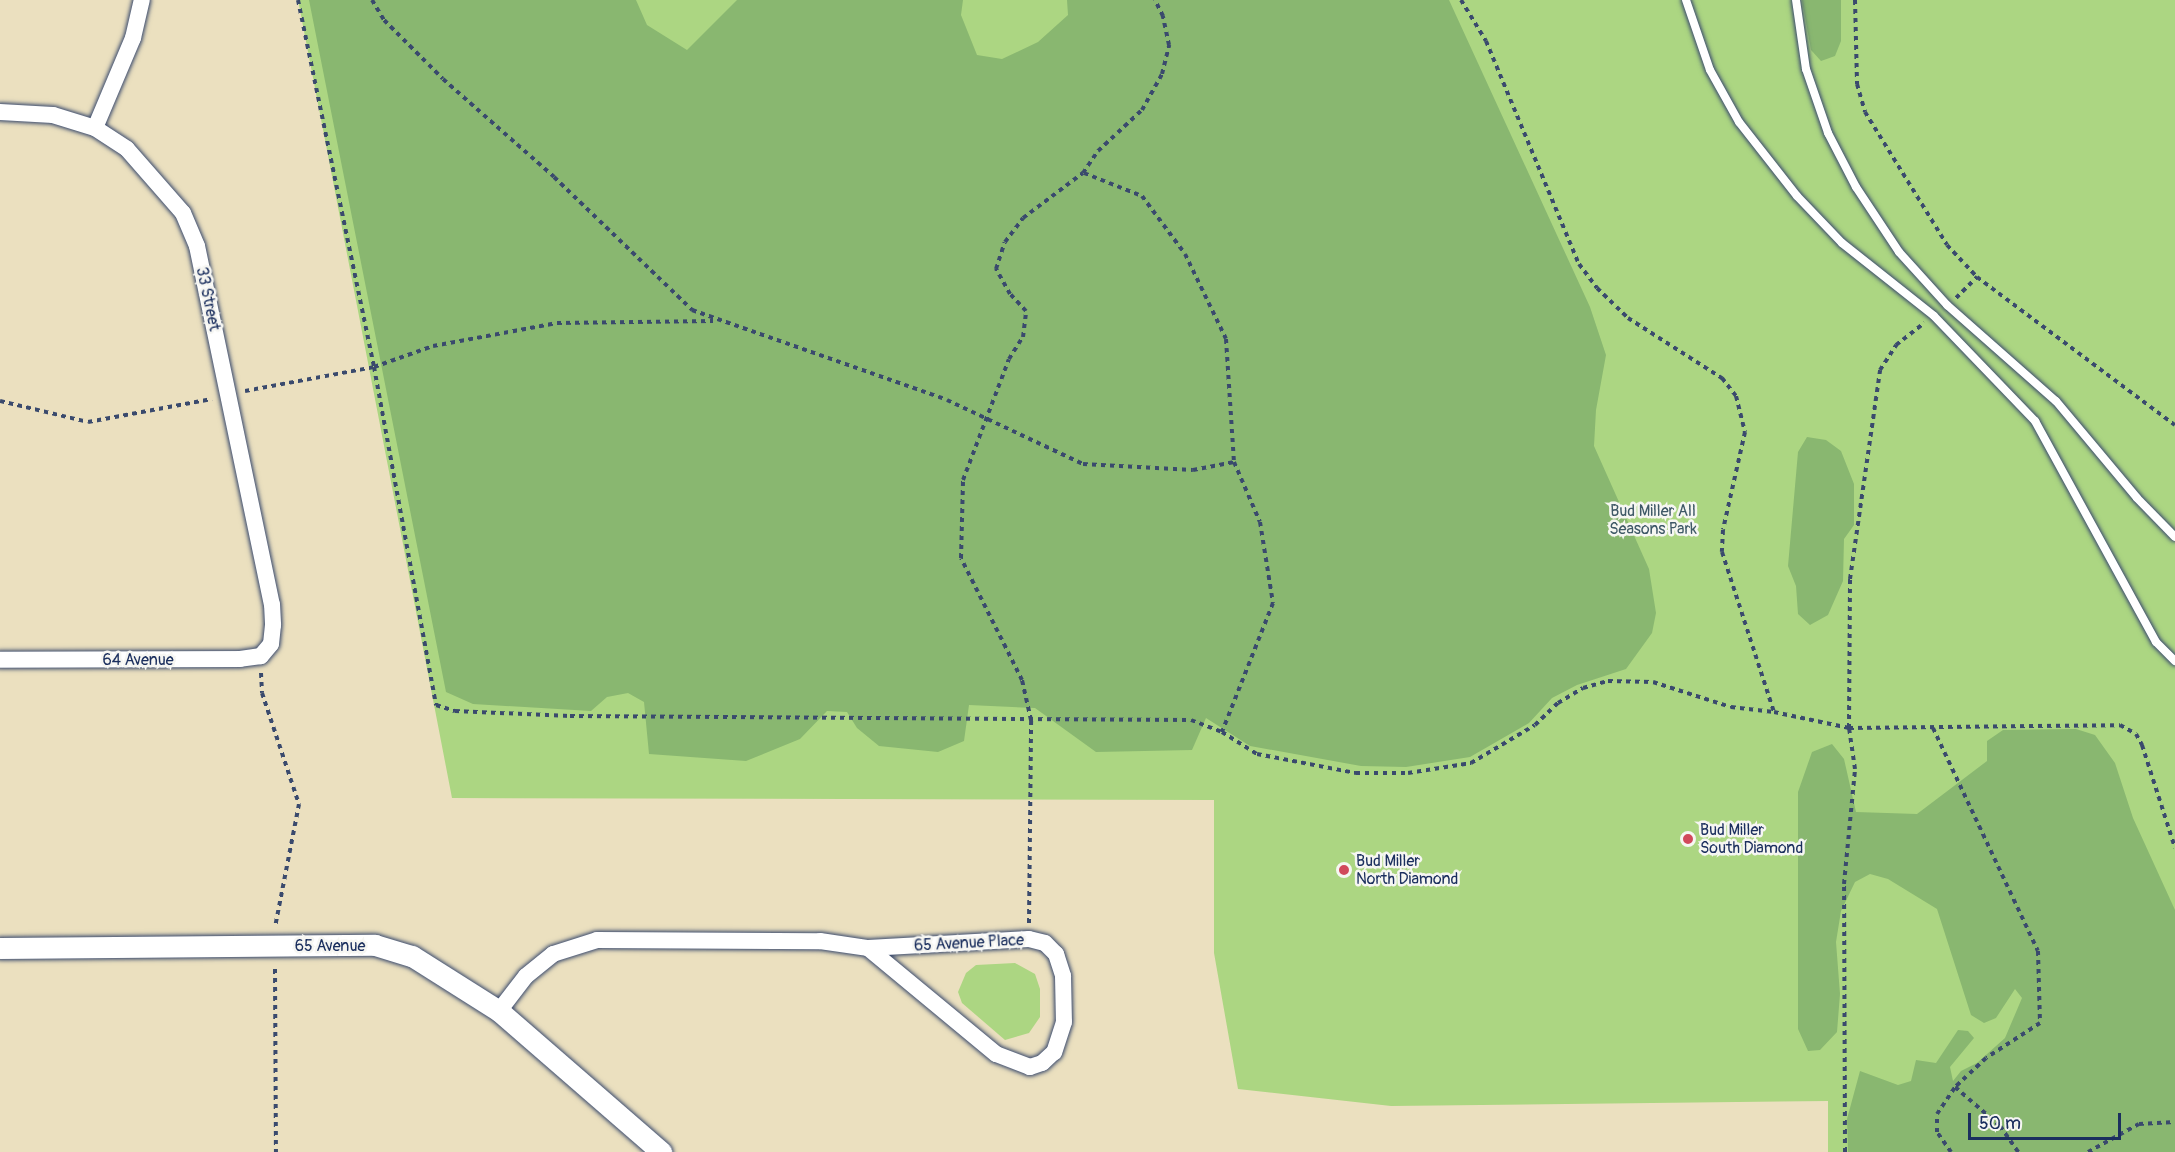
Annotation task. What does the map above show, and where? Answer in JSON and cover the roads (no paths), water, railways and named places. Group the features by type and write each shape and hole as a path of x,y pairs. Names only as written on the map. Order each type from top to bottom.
{"street":[{"path":"94,128 133,38 142,0"},
{"name":"33 Street","path":"0,111 53,115 94,128 127,149 162,185 183,213 197,246 272,604 271,644"},
{"name":"64 Avenue","path":"0,660 240,659 261,656 271,644"},
{"name":"65 Avenue Place","path":"499,1011 526,976 553,954 597,940 820,941 868,948 1029,939 1045,943 1056,954 1063,976 1064,1022 1054,1052 1042,1063 1030,1066 996,1054 868,948"},
{"name":"65 Avenue","path":"0,948 375,945 412,956 499,1011 662,1152"}],"lane":[{"path":"1686,0 1710,70 1739,122 1797,196 1842,243 1941,323 2035,421 2156,642 2175,661"},
{"path":"1796,0 1806,69 1828,133 1856,187 1899,252 1947,305 2056,402 2137,498 2175,537"}],"place":[{"name":"Bud Miller South Diamond","path":"1688,839"},
{"name":"Bud Miller North Diamond","path":"1344,870"}],"park label":[{"name":"Bud Miller All Seasons Park","path":"1653,520"}]}
